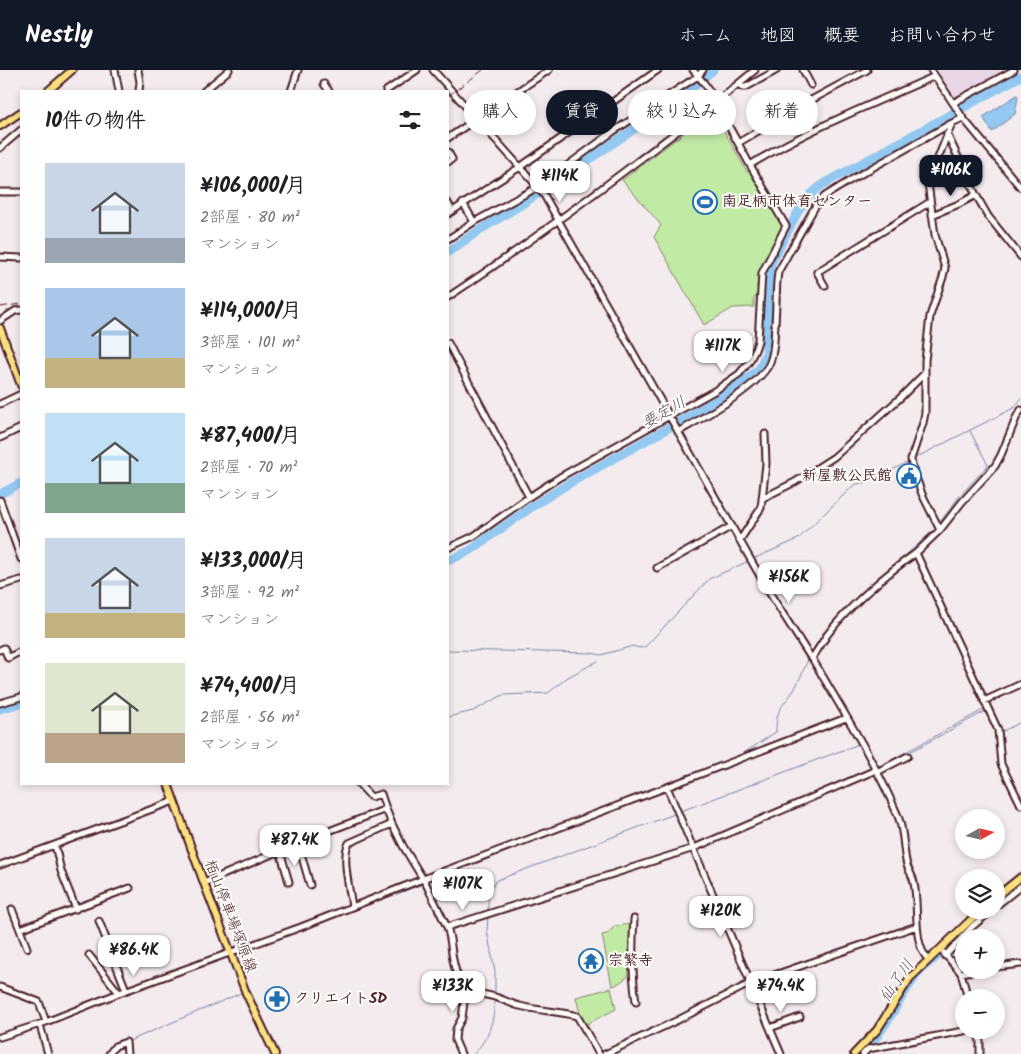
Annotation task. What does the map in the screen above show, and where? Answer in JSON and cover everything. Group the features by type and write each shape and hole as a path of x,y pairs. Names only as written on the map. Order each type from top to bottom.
{"main road":[{"path":"49,90 72,70"},
{"path":"0,126 20,113"},
{"path":"0,328 20,382"},
{"name":"栢山停車場塚原線","path":"168,785 230,954 275,1054"},
{"path":"1005,890 1021,878"},
{"path":"854,1054 866,1047 910,978 972,919"}],"street":[{"path":"115,70 119,90"},
{"path":"138,70 139,90"},
{"path":"205,90 228,70"},
{"path":"291,90 297,70"},
{"path":"387,90 417,70"},
{"path":"433,70 464,104"},
{"path":"518,90 548,70"},
{"path":"450,212 520,167 658,70"},
{"path":"693,70 708,90"},
{"path":"449,238 474,222 539,187 704,70"},
{"path":"731,90 755,70"},
{"path":"739,84 742,87 746,87 776,70"},
{"path":"803,70 811,85"},
{"path":"818,96 867,70"},
{"path":"931,70 963,118 1021,188"},
{"path":"953,103 1014,70"},
{"path":"818,128 935,76"},
{"path":"324,84 328,90"},
{"path":"678,431 722,405 765,372 770,362 774,341 778,272 820,199 854,178 963,118"},
{"path":"940,530 922,494 911,459 923,423 924,360 930,316 944,277 945,268 935,235 928,183 952,123"},
{"path":"449,137 464,127"},
{"path":"0,148 20,131"},
{"path":"947,134 988,216 1021,257"},
{"path":"492,135 544,195 753,563 811,657 876,770 899,818 906,860 913,881 917,926 922,950 925,957 929,960"},
{"path":"449,296 559,220 672,135"},
{"path":"449,548 474,536 529,496 560,477 671,418 739,374 749,362 758,341 762,273 786,226 734,135"},
{"path":"738,143 751,135"},
{"path":"750,165 778,147 803,135"},
{"path":"0,192 20,192"},
{"path":"932,215 959,204 976,194"},
{"path":"824,286 817,272 930,202"},
{"path":"463,203 474,222"},
{"path":"0,257 20,258"},
{"path":"0,322 14,311 20,310"},
{"path":"449,345 529,496"},
{"path":"763,498 795,482 834,457 924,374"},
{"path":"0,404 20,394"},
{"path":"811,657 842,617 940,530 962,502 995,466 1021,410"},
{"path":"0,438 20,428"},
{"path":"740,540 761,508 766,464 765,434"},
{"path":"0,502 20,556"},
{"path":"657,568 732,526"},
{"path":"916,553 998,730 1002,764 1021,805"},
{"path":"0,586 20,580"},
{"path":"0,650 4,648 8,658 20,652"},
{"path":"984,700 1021,684"},
{"path":"0,703 20,697"},
{"path":"0,1038 40,1025 126,990 230,954 617,806 668,790 736,760 846,718"},
{"path":"447,927 694,848 908,756"},
{"path":"360,785 371,797 381,794 392,824 424,881 450,934 453,960 460,981 471,990 520,1006 577,1016 599,1054"},
{"path":"668,790 781,1054"},
{"path":"1015,792 1021,790"},
{"path":"0,865 174,801"},
{"path":"204,883 298,843 386,809"},
{"path":"352,907 346,872 346,848 349,843 392,824"},
{"path":"298,843 310,885"},
{"path":"54,845 61,871 76,908"},
{"path":"280,851 289,882"},
{"path":"1005,899 1021,886"},
{"path":"20,929 130,888"},
{"path":"12,909 27,948"},
{"path":"945,956 981,919"},
{"path":"634,920 633,983 636,1002"},
{"path":"100,921 126,990"},
{"path":"605,1054 751,983 917,926"},
{"path":"940,949 955,967"},
{"path":"89,955 119,993"},
{"path":"1005,966 1021,964"},
{"path":"0,987 39,1002 46,1022"},
{"path":"461,1054 455,1040 456,1029 462,1018 466,987"},
{"path":"770,1028 800,1017"},
{"path":"40,1025 48,1054"},
{"path":"863,1054 866,1047 868,1050 955,1033"},
{"path":"979,1039 980,1054"},
{"path":"109,1054 115,1046 126,1042 127,1054"}],"shaded area":[{"path":"937,70 1008,70 955,99"}],"green space":[{"name":"南足柄市体育センター","path":"681,135 726,135 747,172 751,171 783,228 760,272 757,288 759,289 758,297 754,298 754,307 733,308 704,325 654,237 661,225 622,180"},
{"path":"631,924 629,976 612,986 602,935 607,934 615,926"},
{"path":"611,988 616,1009 585,1025 581,1018 576,997"}],"water":[{"path":"1017,95 1015,114 992,132 983,117"}],"waterway":[{"path":"449,251 679,99 713,70"},
{"name":"要定川","path":"449,561 471,550 533,506 568,484 717,400 752,375 759,369 766,353 769,271 772,261 800,208 809,196 829,181 1021,76"},
{"path":"913,459 1015,407 1021,399"},
{"path":"938,525 958,498 988,465 970,431"},
{"path":"753,559 798,539 854,485 872,480 910,461"},
{"path":"0,494 20,484"},
{"path":"887,572 936,528"},
{"path":"449,650 591,653 601,655 633,646 645,647 709,579 749,561"},
{"path":"811,654 828,628 850,605"},
{"path":"736,758 776,732 780,708 794,690 809,658"},
{"path":"449,717 473,711 503,695 548,693 568,677 598,661"},
{"name":"要定川","path":"0,709 20,703"},
{"path":"877,766 985,709 996,733"},
{"path":"908,753 984,712"},
{"path":"1001,732 1021,722"},
{"path":"681,811 859,744 873,767"},
{"path":"670,790 733,764"},
{"path":"427,882 666,791"},
{"path":"488,911 489,894 497,880 677,813"},
{"name":"仙了川","path":"1005,893 1021,881"},
{"path":"275,939 423,884"},
{"path":"488,915 487,931 495,972 495,995"},
{"name":"仙了川","path":"859,1054 873,1042 920,970 948,948 977,919"},
{"path":"129,1041 241,993"},
{"path":"474,1054 490,1029 495,999"}],"railway":[{"path":"449,95 483,70"},
{"path":"0,307 20,304"}],"place":[{"name":"南足柄市体育センター","path":"705,202"},
{"name":"新屋敷公民館","path":"909,476"},
{"name":"宗繁寺","path":"591,961"},
{"name":"クリエイトSD","path":"277,999"}]}
